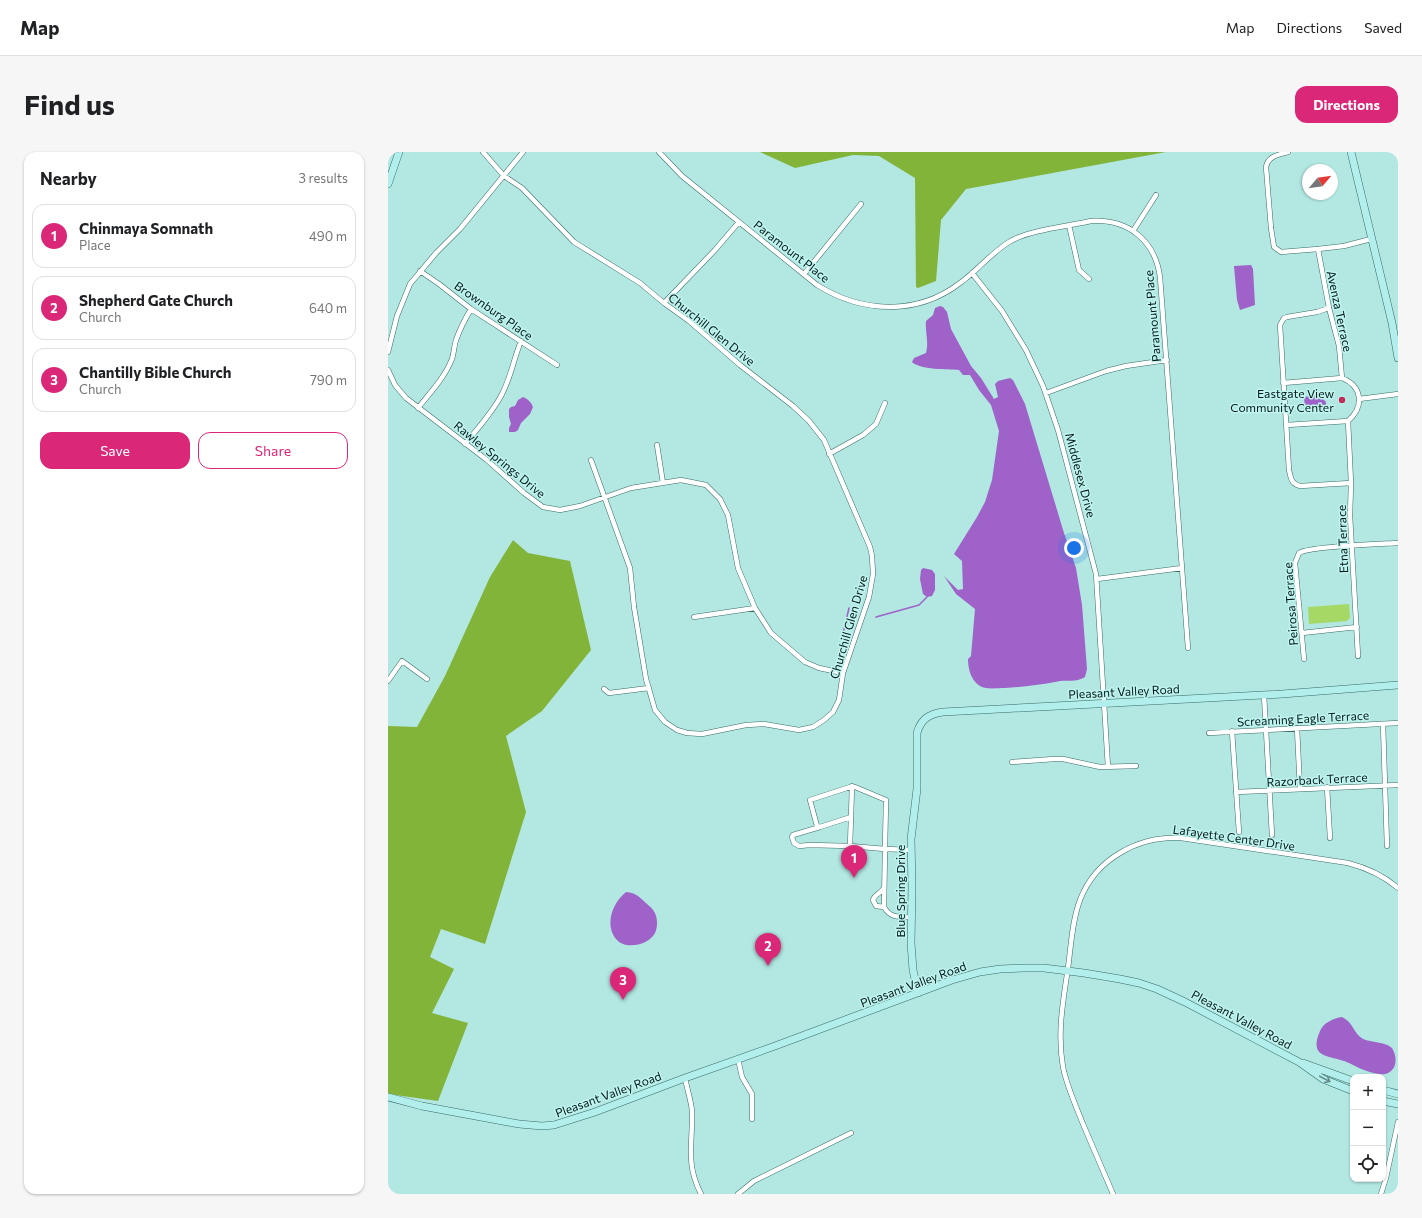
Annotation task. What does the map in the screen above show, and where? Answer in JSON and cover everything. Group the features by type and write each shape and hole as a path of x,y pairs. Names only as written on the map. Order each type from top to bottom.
{"main road":[{"path":"388,184 399,152"},
{"path":"1351,152 1392,323 1398,358"},
{"name":"Pleasant Valley Road","path":"917,789 917,733 922,722 927,717 934,714 1264,695 1398,685"},
{"name":"Blue Spring Drive","path":"917,789 912,825 911,960 918,993"},
{"name":"Pleasant Valley Road","path":"388,1098 422,1106 519,1124 542,1126 554,1125 583,1116 966,976 1000,969 1014,968 1037,968 1067,971 1120,979 1139,983 1162,991 1299,1062 1323,1079 1350,1090"},
{"name":"Pleasant Valley Road","path":"1299,1062 1350,1080"},
{"path":"1386,1091 1398,1094"},
{"path":"1386,1102 1398,1104"}],"street":[{"name":"Churchill Glen Drive","path":"483,152 504,176 522,188 574,242 640,283 689,321 740,365 793,406 809,421 824,440 870,547 873,566 873,580 869,597 843,673 839,700 833,712 814,727 799,730 764,724 746,725 702,734 686,733 677,730 665,722 656,710 649,688 634,607 630,568 592,460"},
{"path":"388,352 397,316 410,284 436,253 460,229 523,152"},
{"name":"Paramount Place","path":"659,152 682,176 817,285 840,297 862,304 885,307 911,305 936,297 960,284 1002,246 1013,239 1027,234 1069,225 1101,220 1118,223 1133,231 1147,244 1153,252 1160,277 1188,648"},
{"path":"1288,152 1276,155 1267,162 1267,182 1273,244 1276,249 1281,252 1318,250 1344,246 1371,239"},
{"path":"1133,231 1156,195"},
{"path":"804,274 860,204"},
{"path":"664,303 716,250 739,222"},
{"path":"1069,225 1079,270 1089,279"},
{"name":"Avenza Terrace","path":"1318,250 1329,308 1339,346 1342,378"},
{"name":"Brownburg Place","path":"420,271 471,309 557,365"},
{"name":"Middlesex Drive","path":"972,273 1002,311 1016,333 1035,368 1046,393 1058,430 1094,562 1097,579 1108,767"},
{"path":"1329,308 1317,312 1284,318 1279,328 1287,424 1289,470 1291,480 1300,486 1351,484"},
{"path":"418,408 440,381 447,368 452,358 456,340 463,321 471,309"},
{"path":"465,444 489,414 503,393 508,383 521,341"},
{"path":"1046,393 1106,371 1126,366 1166,360"},
{"name":"Rawley Springs Drive","path":"388,370 398,390 406,398 543,507 560,510 580,506 631,488 681,480 706,485 720,498 728,515 738,568 755,608 771,633 805,662 819,668 843,673"},
{"path":"1283,383 1342,378 1350,381 1354,386 1359,399 1357,411 1348,421 1287,424"},
{"path":"1359,399 1398,394"},
{"path":"829,454 863,435 876,424 885,403"},
{"name":"Etna Terrace","path":"1348,421 1351,484 1350,516 1358,656"},
{"path":"657,445 663,483"},
{"name":"Peirosa Terrace","path":"1304,658 1295,563 1297,556 1302,551 1306,550 1398,543"},
{"path":"1097,579 1182,568"},
{"path":"694,617 755,608"},
{"path":"1302,632 1357,627"},
{"path":"388,681 402,661 428,680"},
{"path":"604,689 609,693 649,688"},
{"path":"1264,695 1272,834"},
{"name":"Screaming Eagle Terrace","path":"1209,733 1398,723"},
{"path":"1383,724 1387,846"},
{"path":"1297,728 1300,789"},
{"path":"1232,731 1239,832"},
{"path":"1012,762 1059,759 1093,766 1136,766"},
{"name":"Razorback Terrace","path":"1236,792 1398,785"},
{"path":"850,846 852,786"},
{"path":"820,827 817,826 810,800 852,786 886,800 884,907 887,912 893,916 911,917"},
{"path":"1327,788 1330,838"},
{"path":"851,817 793,835 791,839 796,846 802,847 810,845 850,846 912,850"},
{"name":"Lafayette Center Drive","path":"1113,1194 1072,1096 1064,1069 1060,1041 1060,1027 1067,971 1077,911 1080,899 1095,874 1112,858 1127,848 1148,840 1170,837 1348,863 1373,871 1390,881 1398,888"},
{"path":"884,888 881,893 875,896 873,900 876,906 884,907"},
{"path":"738,1059 742,1077 752,1094 752,1119"},
{"path":"685,1078 692,1110 690,1152 691,1164 694,1178 701,1194"},
{"path":"1381,1194 1398,1122"},
{"path":"738,1194 754,1181 851,1133"}],"green space":[{"path":"760,152 1166,152 966,189 941,220 936,281 918,288 916,287 915,178 879,156 853,155 795,168"},
{"path":"513,540 528,553 570,561 591,650 542,711 506,736 526,812 485,944 441,929 430,957 454,969 432,1013 468,1023 438,1101 388,1094 388,726 417,727 445,676 490,577"},
{"path":"1349,604 1350,618 1347,621 1309,624 1308,607"}],"shaded area":[{"path":"1251,265 1253,269 1255,305 1240,310 1237,300 1234,266"},
{"path":"940,306 947,312 951,329 971,366 981,378 994,399 998,397 995,384 998,381 1010,378 1013,380 1025,404 1076,568 1082,605 1087,669 1085,677 1082,679 1005,688 986,688 981,687 970,673 968,659 971,656 975,609 956,594 944,576 958,590 963,589 962,561 954,554 985,502 992,480 999,431 991,405 979,390 970,375 963,375 959,370 927,368 916,365 912,362 914,358 926,353 926,321 933,315 935,308"},
{"path":"1319,395 1326,402 1326,407 1305,409 1304,397"},
{"path":"523,397 529,401 533,407 530,414 521,423 518,430 515,432 509,432 511,424 509,409 515,406 518,400"},
{"path":"923,568 932,570 935,574 935,590 932,596 927,597 923,594 920,579 921,570"},
{"path":"626,892 633,893 640,897 653,909 657,918 655,933 648,941 637,945 626,945 621,943 613,934 611,928 611,915 617,902"},
{"path":"1342,1017 1346,1019 1357,1034 1363,1039 1382,1043 1392,1048 1396,1060 1392,1070 1385,1074 1371,1072 1347,1062 1321,1054 1318,1050 1317,1040 1321,1028 1329,1021"}],"waterway":[{"path":"876,617 919,605 927,597"},
{"path":"842,638 849,608"}],"place":[{"name":"Eastgate View Community Center","path":"1342,400"},
{"name":"Chinmaya Somnath","path":"854,878"},
{"name":"Shepherd Gate Church","path":"768,966"},
{"name":"Chantilly Bible Church","path":"623,1000"}]}
